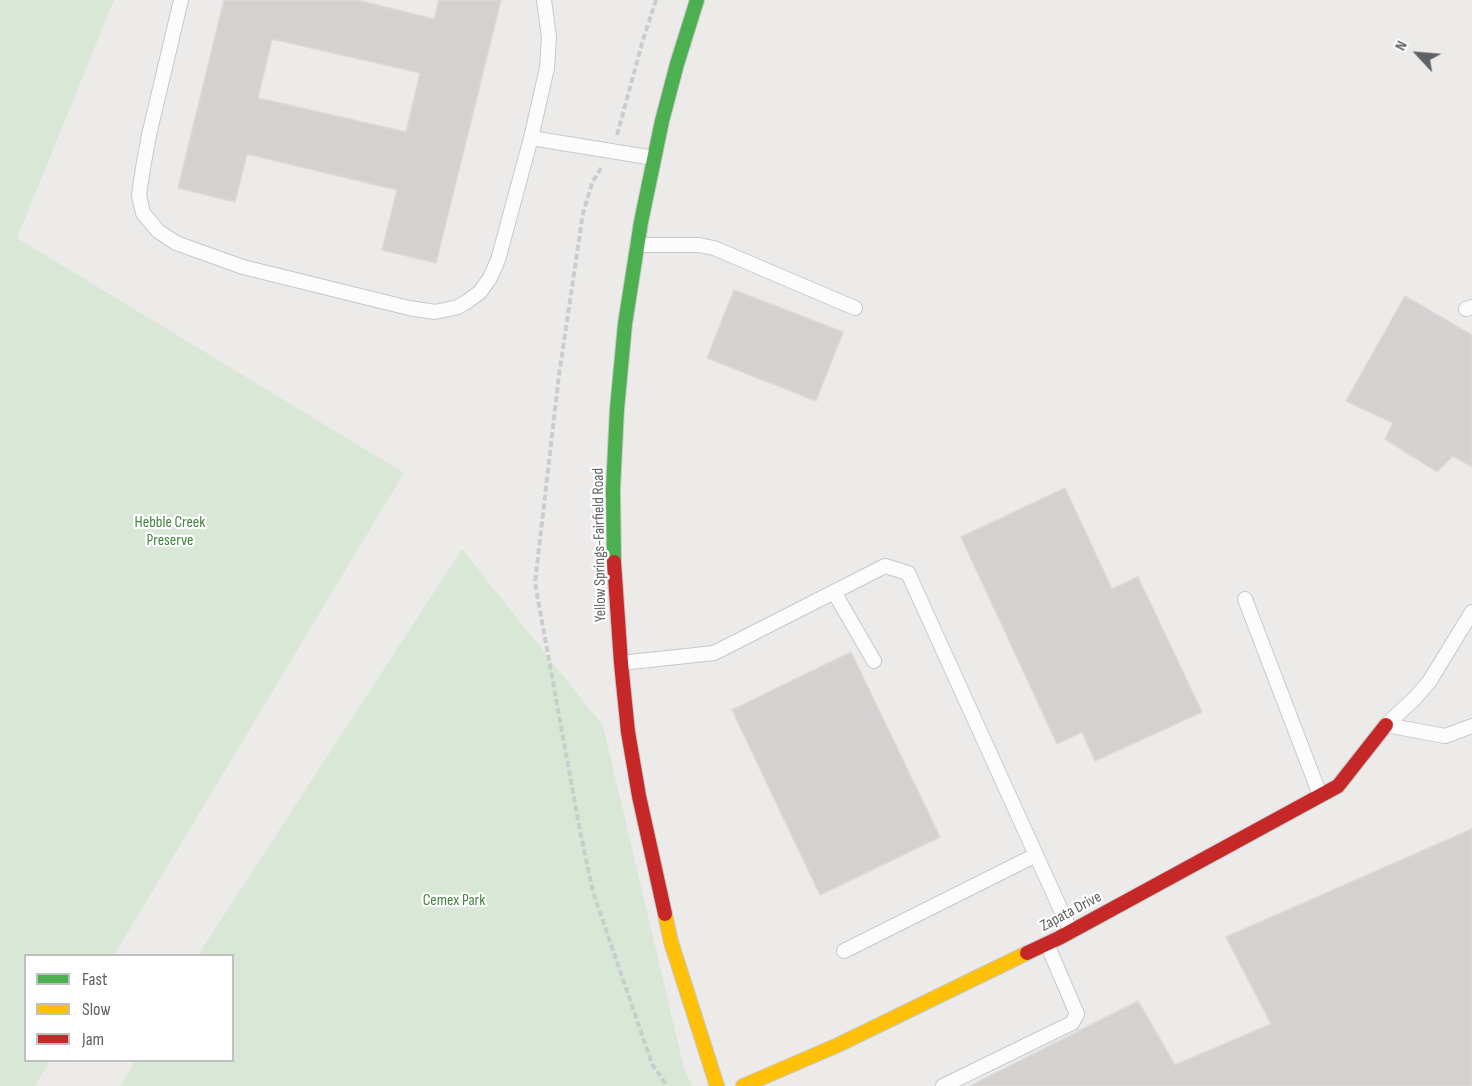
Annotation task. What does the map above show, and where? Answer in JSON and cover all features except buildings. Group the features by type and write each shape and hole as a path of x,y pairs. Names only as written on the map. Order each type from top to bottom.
{"main road":[{"name":"Yellow Springs-Fairfield Road","path":"697,0 662,121 625,324 617,409 614,572 628,732 639,796 669,931 717,1086"},
{"name":"Zapata Drive","path":"743,1086 838,1046 1071,932 1338,786 1386,725"}],"lane":[{"path":"181,0 142,168 139,195 143,213 158,231 176,243 243,267 409,308 435,312 458,307 480,292 490,278 498,260 547,69 549,37 544,0"},
{"path":"531,138 654,158"},
{"path":"638,245 699,245 714,248 855,308"},
{"path":"621,663 714,653 885,566 908,573 1071,932"},
{"path":"834,592 874,661"},
{"path":"1245,599 1320,795"},
{"path":"1386,725 1429,682 1472,612"},
{"path":"1386,725 1445,736 1472,726"},
{"path":"844,951 1036,855"},
{"path":"943,1086 1072,1023 1077,1014 1047,944"}],"green space":[{"name":"Hebble Creek Preserve","path":"0,0 114,0 17,238 404,473 115,954 24,954 24,1062 49,1062 35,1086 0,1086"},
{"name":"Cemex Park","path":"462,549 603,726 684,1068 692,1086 120,1086 134,1062 234,1062 234,954 199,954"}],"traffic: fast":[{"path":"614,562 613,489 617,409 625,324 641,222 662,121 697,0"}],"traffic: slow":[{"path":"665,914 671,942 717,1086"},
{"path":"743,1086 838,1045 1027,953"}],"traffic: jam":[{"path":"614,562 628,732 639,796 665,914"},
{"path":"1027,953 1059,938 1338,786 1386,725"}]}
